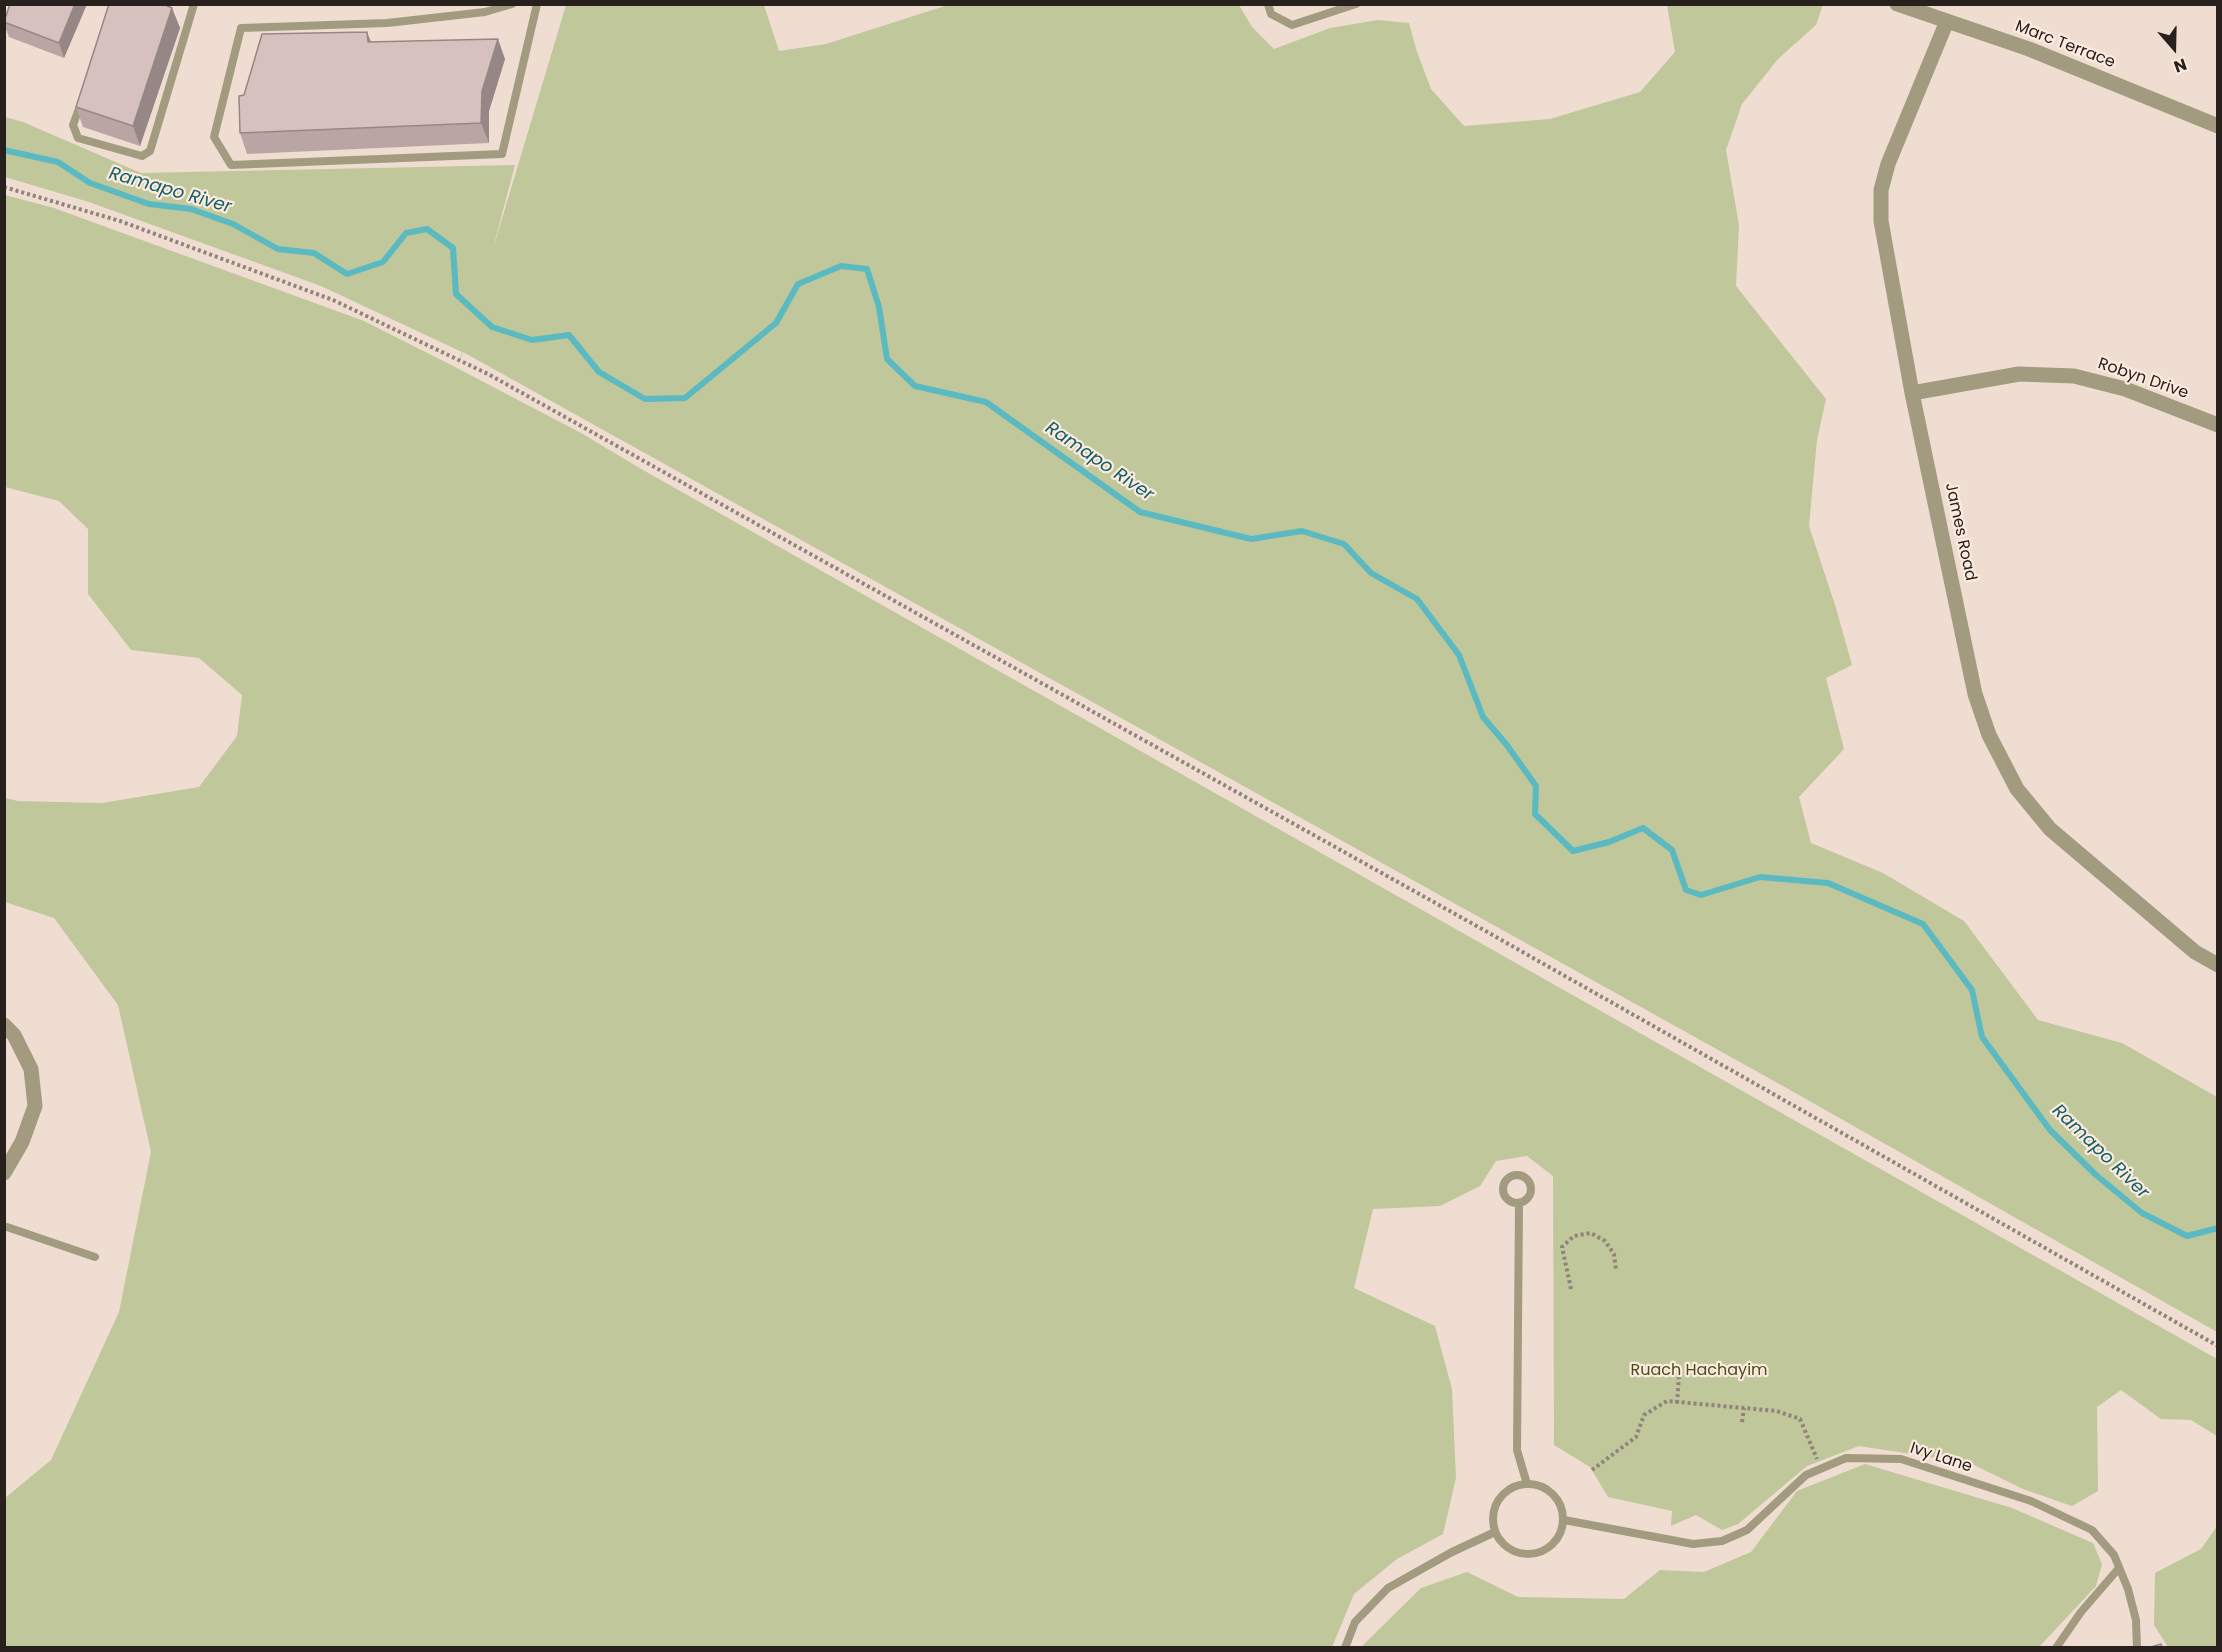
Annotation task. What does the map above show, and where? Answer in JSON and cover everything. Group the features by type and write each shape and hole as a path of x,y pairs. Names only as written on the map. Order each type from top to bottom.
{"street":[{"name":"Marc Terrace","path":"1898,4 2029,49 2217,126"},
{"name":"James Road","path":"1947,21 1888,164 1881,190 1881,221 1912,393 1975,694 1989,735 2004,766 2017,789 2050,829 2195,951 2217,965"},
{"name":"Robyn Drive","path":"1912,393 2019,374 2074,376 2125,389 2217,425"},
{"path":"4,1025 14,1035 31,1070 35,1106 22,1142 4,1173"}],"lane":[{"path":"85,92 74,124 78,138 142,156 150,151 194,4"},
{"path":"512,4 485,12 387,23 241,28 214,137 231,165 502,154 537,4"},
{"path":"1268,4 1272,14 1292,26 1356,4"},
{"path":"1519,1203 1517,1450 1527,1484"},
{"path":"4,1226 95,1257"},
{"name":"Ivy Lane","path":"1564,1520 1694,1544 1722,1541 1747,1530 1806,1475 1821,1468 1846,1458 1901,1459 2031,1501 2092,1530 2114,1555 2128,1589 2136,1620 2137,1647"},
{"path":"1527,1484 1538,1485 1557,1498 1564,1520 1562,1532 1555,1542 1546,1550 1534,1554 1511,1551 1501,1543 1492,1521 1493,1510 1506,1491 1527,1484"},
{"path":"1345,1647 1355,1622 1388,1588 1452,1552 1495,1532"},
{"path":"2056,1647 2081,1612 2119,1568"}],"path":[{"path":"4,187 120,221 333,300 488,374 1461,918 2217,1346"},
{"path":"1571,1289 1562,1247 1574,1236 1590,1233 1605,1240 1614,1254 1616,1270"},
{"path":"1677,1402 1679,1376"},
{"path":"1592,1470 1636,1437 1644,1415 1667,1401 1777,1411 1800,1419 1821,1468"},
{"path":"1742,1422 1744,1408"}],"green space":[{"path":"566,5 764,5 779,51 826,44 948,5 1239,5 1252,27 1274,49 1330,28 1378,20 1409,23 1431,89 1464,126 1550,119 1640,92 1675,52 1667,5 1823,5 1816,25 1778,59 1742,104 1726,150 1739,225 1736,286 1826,399 1817,440 1809,526 1852,665 1826,678 1844,749 1799,797 1811,843 1883,873 1964,921 2038,1020 2122,1043 2217,1097 2217,1332 1783,1086 463,352 457,368 462,352 321,286 89,202 5,177 5,117 23,122 141,173 515,165 492,252"},
{"name":"Ruach Hachayim","path":"5,195 54,208 364,321 581,433 2217,1359 2217,1436 2191,1420 2161,1419 2121,1390 2097,1407 2098,1491 2072,1506 2023,1489 1970,1463 1859,1446 1807,1466 1738,1524 1722,1530 1696,1515 1671,1526 1672,1511 1608,1497 1590,1467 1554,1445 1553,1176 1527,1156 1496,1161 1480,1186 1440,1206 1373,1209 1354,1288 1435,1326 1452,1389 1456,1478 1443,1534 1397,1559 1354,1594 1332,1647 5,1647 5,1498 51,1460 119,1312 151,1152 118,1005 54,918 5,902 5,798 18,801 102,803 199,787 237,736 242,695 199,658 131,650 88,594 88,529 59,501 5,487"},
{"path":"1865,1464 2012,1508 2093,1543 2102,1564 2096,1586 2039,1647 1361,1647 1421,1588 1467,1572 1518,1597 1624,1599 1660,1570 1704,1572 1751,1552 1797,1491"},
{"path":"2217,1526 2217,1647 2168,1647 2154,1625 2155,1573 2201,1549"}],"building":[{"path":"10,4 75,4 59,43 4,22"},
{"path":"109,4 163,4 172,8 133,126 76,107"},
{"path":"367,32 368,42 498,39 482,91 481,123 240,133 239,96 244,95 262,34"}],"waterway":[{"name":"Ramapo River","path":"4,150 58,162 90,183 149,204 191,209 233,224 278,249 314,253 347,274 383,262 406,233 427,229 453,248 456,294 492,327 532,340 569,335 599,372 645,399 685,398 776,323 798,284 841,266 867,269 879,307 887,359 915,386 986,402 1140,512 1251,539 1302,531 1344,544 1371,573 1417,599 1459,655 1483,717 1536,786 1535,814 1573,851 1609,842 1643,828 1672,850 1686,890 1701,895 1760,877 1828,883 1923,924 1972,990 1982,1037 2050,1130 2096,1175 2142,1213 2187,1236 2218,1228"}]}
